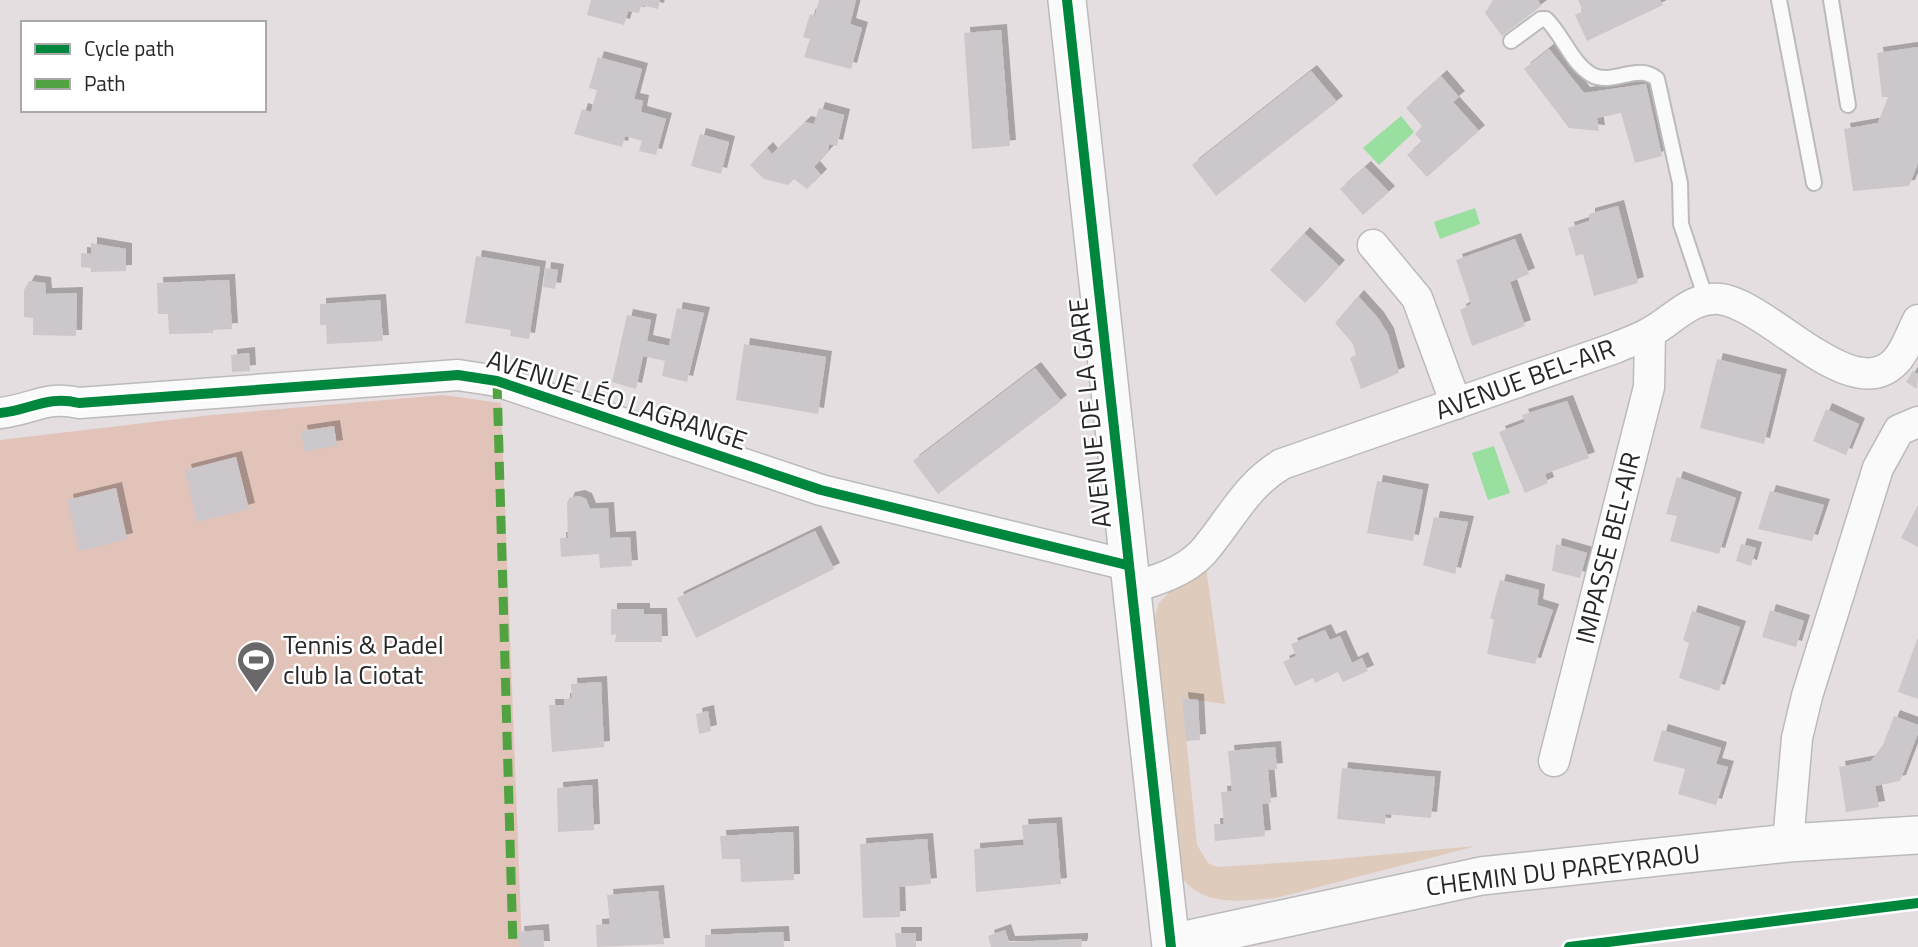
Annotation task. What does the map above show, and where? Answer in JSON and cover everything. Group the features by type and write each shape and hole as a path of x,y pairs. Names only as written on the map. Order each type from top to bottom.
{"street":[{"name":"AVENUE DE LA GARE","path":"1067,0 1171,945"},
{"path":"1373,245 1417,299 1457,404"},
{"name":"AVENUE BEL-AIR","path":"1129,576 1175,572 1201,554 1252,485 1282,464 1457,404 1650,333 1682,310 1706,299"},
{"path":"1706,299 1738,304 1760,314 1833,365 1853,372 1884,369 1894,363 1918,320"},
{"name":"IMPASSE BEL-AIR","path":"1554,761 1649,387 1650,333"},
{"name":"AVENUE LÉO LAGRANGE","path":"0,413 26,410 44,400 63,399 79,403 458,375 497,381 821,490 1129,576"},
{"path":"1788,843 1797,738 1811,683 1888,443 1910,422 1918,422"},
{"name":"CHEMIN DU PAREYRAOU","path":"1171,945 1481,876 1788,843 1918,835"}],"lane":[{"path":"1779,0 1814,183"},
{"path":"1830,0 1848,106"},
{"path":"1511,41 1541,19 1546,19 1581,67 1595,76 1607,79 1641,72 1651,74 1657,79 1680,183 1681,224 1706,299"}],"shaded area":[{"path":"1401,116 1414,132 1379,165 1363,148"},
{"path":"1475,208 1480,224 1440,239 1434,222"},
{"name":"Tennis & Padel club la Ciotat","path":"443,395 501,403 522,947 0,947 0,440 212,415"},
{"path":"1494,446 1510,493 1488,500 1472,453"},
{"path":"1205,560 1225,704 1182,698 1197,845 1208,863 1217,867 1476,846 1276,898 1236,901 1216,899 1198,892 1184,881 1177,873 1149,637 1159,603 1199,561"}],"building":[{"path":"591,0 660,0 658,9 641,5 639,13 628,11 624,25 587,15"},
{"path":"819,0 856,0 850,24 862,28 851,69 804,57 810,39 803,37 810,14 815,16"},
{"path":"1493,0 1538,0 1541,6 1502,36 1485,13"},
{"path":"1578,0 1660,0 1663,5 1587,41 1575,15 1583,11"},
{"path":"1001,30 1010,146 972,149 964,33"},
{"path":"1918,47 1918,163 1909,186 1853,191 1844,129 1878,123 1888,97 1882,97 1877,53"},
{"path":"1549,49 1584,93 1646,84 1662,156 1635,163 1621,113 1597,118 1599,131 1569,128 1524,69"},
{"path":"598,57 642,69 634,99 643,101 641,112 666,119 656,155 639,151 642,141 625,136 622,147 574,134 582,109 591,112 597,90 589,88"},
{"path":"1311,71 1337,102 1216,196 1192,165"},
{"path":"1441,76 1459,97 1453,102 1479,131 1427,177 1407,155 1422,142 1415,134 1422,126 1406,108"},
{"path":"819,108 844,115 837,146 829,144 828,151 814,167 821,175 807,189 794,179 788,185 764,179 750,165 767,148 772,154 805,122 814,124"},
{"path":"700,134 729,142 721,174 691,166"},
{"path":"1365,167 1389,192 1363,215 1340,189"},
{"path":"1618,206 1638,283 1594,296 1583,254 1576,256 1568,228 1589,221 1589,214"},
{"path":"1304,233 1339,266 1305,303 1270,270"},
{"path":"1515,239 1529,274 1510,282 1525,326 1472,346 1460,310 1471,304 1456,260"},
{"path":"91,243 126,249 126,271 91,272 91,268 81,267 81,253 91,254"},
{"path":"476,256 540,267 529,339 510,336 511,330 465,323"},
{"path":"545,268 558,270 555,289 543,287"},
{"path":"229,280 232,329 213,330 213,333 169,334 168,314 158,314 157,283"},
{"path":"29,281 45,283 46,294 77,293 76,336 33,335 33,318 24,317 24,290"},
{"path":"1358,296 1388,334 1399,373 1361,389 1350,358 1356,355 1353,344 1335,323"},
{"path":"380,300 383,341 327,344 326,325 320,325 320,304"},
{"path":"677,308 704,313 687,382 662,376 665,361 643,356 636,389 612,382 627,315 651,320 647,341 669,346"},
{"path":"744,344 826,357 818,414 736,400"},
{"path":"249,353 250,371 232,372 231,355"},
{"path":"1717,359 1781,375 1764,444 1700,428"},
{"path":"1035,368 1061,401 938,494 913,461"},
{"path":"1913,371 1918,374 1917,389 1906,382"},
{"path":"1567,401 1589,458 1545,474 1548,483 1525,493 1499,432 1525,422 1522,415"},
{"path":"1826,409 1859,424 1846,455 1813,441"},
{"path":"334,426 337,446 304,451 301,431"},
{"path":"236,457 249,509 197,522 185,470"},
{"path":"1677,477 1736,498 1719,554 1670,541 1677,516 1666,514"},
{"path":"1377,481 1423,490 1413,541 1367,533"},
{"path":"116,488 127,539 79,551 67,500"},
{"path":"1770,491 1824,505 1812,541 1758,529"},
{"path":"579,496 586,499 590,509 608,508 610,538 630,537 632,566 600,568 599,554 561,557 560,538 568,538 567,503 569,498"},
{"path":"1918,505 1918,547 1901,538"},
{"path":"1434,517 1468,522 1455,574 1423,565"},
{"path":"815,531 834,569 696,638 677,598"},
{"path":"1556,544 1587,553 1580,578 1552,571"},
{"path":"1741,544 1756,548 1751,566 1736,561"},
{"path":"1500,580 1539,590 1537,605 1553,610 1535,664 1487,654 1494,620 1490,618"},
{"path":"611,609 644,609 644,614 661,614 662,642 615,642 616,634 611,635"},
{"path":"1770,610 1804,621 1796,647 1762,637"},
{"path":"1692,611 1740,627 1719,691 1679,678 1689,643 1683,640"},
{"path":"1325,630 1330,640 1340,636 1352,663 1362,658 1368,671 1343,682 1338,672 1315,683 1313,678 1295,686 1283,662 1296,656 1291,644"},
{"path":"1918,637 1918,699 1898,692"},
{"path":"601,682 604,747 552,752 549,705 564,705 564,699 572,698 571,684"},
{"path":"1182,698 1198,700 1200,740 1186,741"},
{"path":"708,711 711,731 699,734 696,714"},
{"path":"1894,716 1918,725 1918,733 1900,781 1875,786 1879,807 1846,812 1839,767 1871,761 1883,745"},
{"path":"1662,730 1721,748 1716,764 1728,767 1716,805 1678,794 1685,769 1653,761"},
{"path":"1275,747 1277,769 1268,770 1271,803 1262,804 1265,836 1215,841 1214,824 1224,824 1221,792 1232,791 1228,751"},
{"path":"1342,768 1435,777 1431,818 1386,814 1385,824 1337,819"},
{"path":"592,785 594,830 558,832 557,788"},
{"path":"1056,823 1061,884 976,892 974,849 1024,845 1022,825"},
{"path":"793,832 794,880 741,882 740,859 722,859 720,836"},
{"path":"927,839 931,884 899,887 900,917 863,918 860,844"},
{"path":"658,891 664,944 597,947 596,925 610,924 607,895"},
{"path":"543,930 544,947 519,947 518,932"},
{"path":"1005,930 1009,942 1082,939 1082,944 1081,947 991,947 988,936"},
{"path":"783,932 784,947 705,947 705,935"},
{"path":"895,933 916,933 916,947 896,947"}],"marked path":[{"path":"497,381 513,947"}],"cycle path":[{"path":"1067,0 1171,947"},
{"path":"0,413 58,401 79,403 458,375 497,381 821,490 1127,565"},
{"path":"1569,947 1918,903"}],"place":[{"name":"Tennis & Padel club la Ciotat","path":"256,694"}]}
